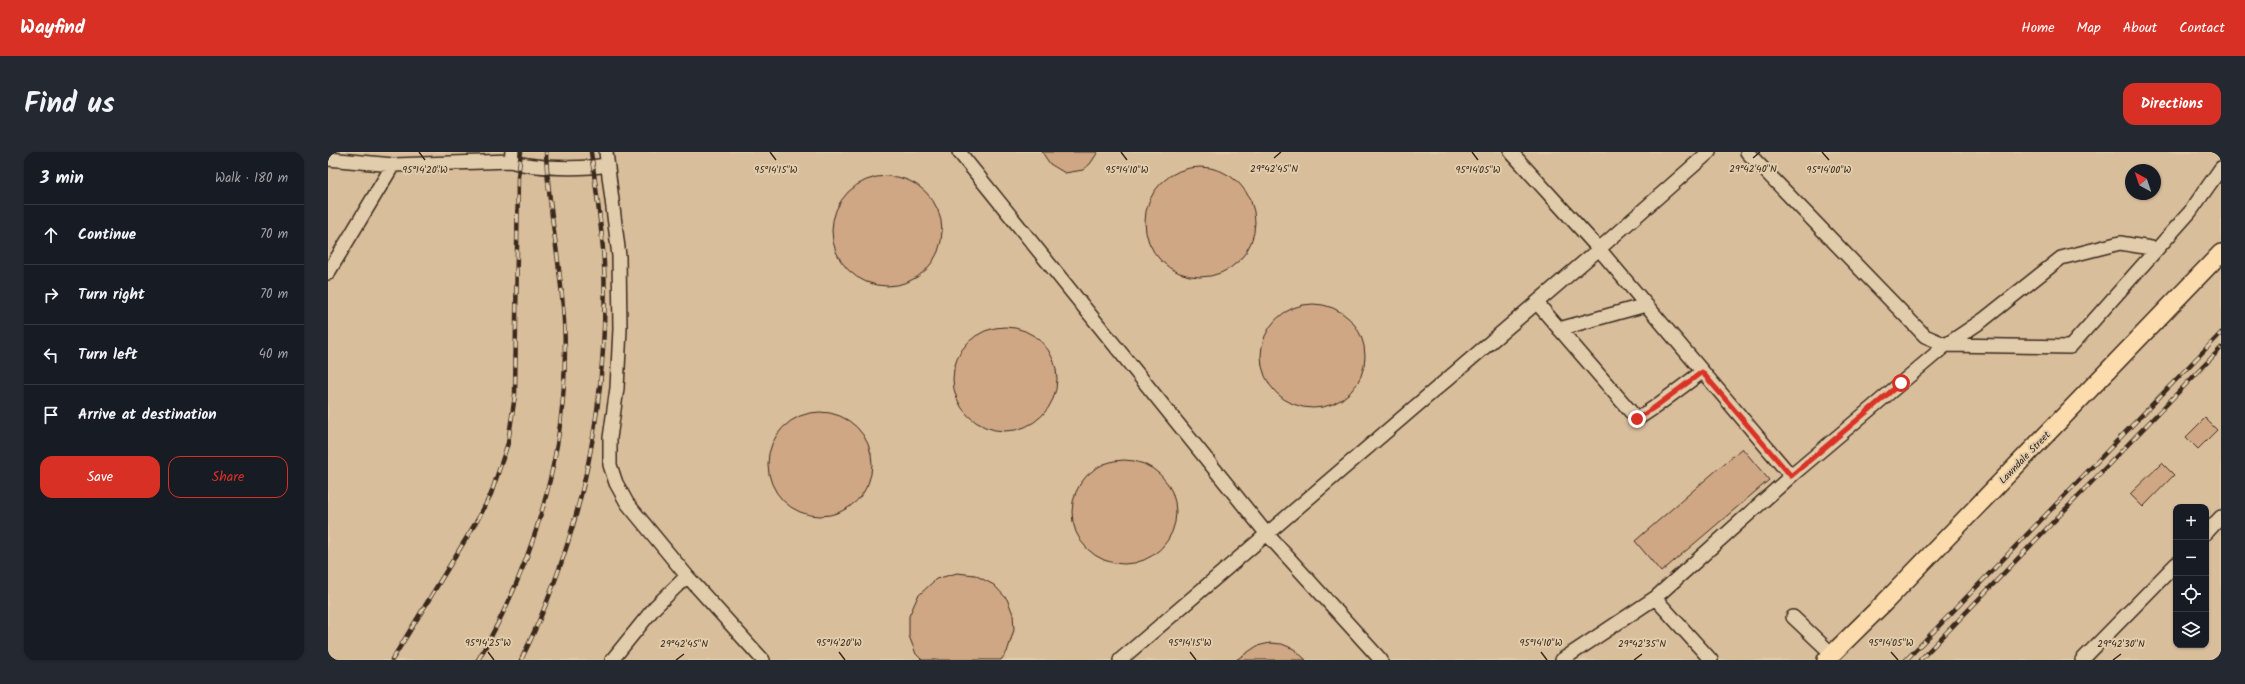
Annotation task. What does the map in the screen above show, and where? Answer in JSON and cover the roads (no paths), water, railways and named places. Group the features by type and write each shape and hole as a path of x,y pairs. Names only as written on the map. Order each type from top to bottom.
{"main road":[{"name":"Lawndale Street","path":"1829,657 1885,602 2221,253"}],"lane":[{"path":"959,152 1266,533 1381,660"},
{"path":"1511,152 1599,250 1791,476"},
{"path":"1120,660 1266,533 1599,250 1709,152"},
{"path":"1746,152 1925,336 1946,346 2070,347 2190,212 2221,168"},
{"path":"328,159 393,165 512,156 519,164 593,167 606,159 619,256 620,314 617,388 610,438 610,465 616,483 627,503 687,576 763,660"},
{"path":"328,273 393,165"},
{"path":"1562,660 1656,598 1791,476 1946,346 1983,320 2061,258 2120,243 2157,249"},
{"path":"1537,303 1637,419 1702,372"},
{"path":"1559,329 1646,305"},
{"path":"2209,530 2221,517"},
{"path":"2082,660 2173,567"},
{"path":"612,660 655,607 687,576"},
{"path":"1656,598 1711,660"},
{"path":"1793,617 1829,657"}],"railway":[{"path":"392,660 478,519 491,494 508,443 515,395 518,177 521,152"},
{"path":"478,660 499,621 517,581 533,539 546,497 562,410 565,365 564,321 549,194 546,152"},
{"path":"521,660 542,613 560,565 575,516 587,467 596,417 602,366 604,263 591,152"},
{"path":"1906,660 2221,333"},
{"path":"1920,660 2221,348"}]}
